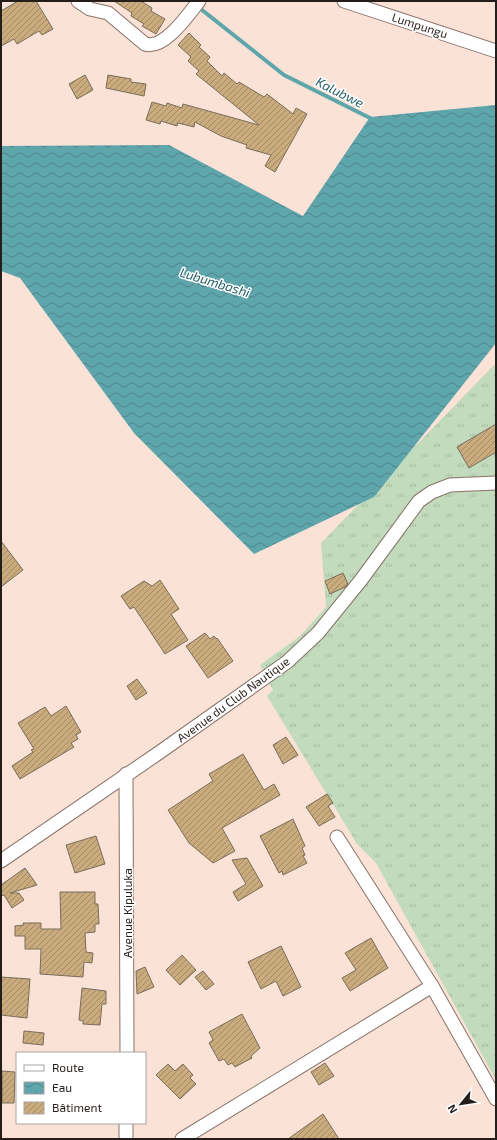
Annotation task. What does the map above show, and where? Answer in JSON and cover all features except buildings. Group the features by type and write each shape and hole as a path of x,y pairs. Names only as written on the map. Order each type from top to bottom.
{"street":[{"path":"78,1 83,6 108,13 146,44 152,46 158,44 174,30 198,2"},
{"name":"Lumpungu","path":"344,1 496,51"},
{"name":"Avenue du Club Nautique","path":"1,861 160,752 287,662 318,633 419,501 432,492 450,485 496,483"},
{"name":"Avenue Kipuluka","path":"126,774 127,1052"},
{"path":"337,837 432,986 496,1098"},
{"path":"182,1139 432,986"},
{"path":"126,1124 126,1139"}],"green space":[{"path":"496,363 496,1080 376,863 357,844 267,696 273,690 260,665 300,636 326,607 321,543"}],"water":[{"name":"Lubumbashi","path":"496,105 496,343 374,497 254,554 134,433 20,278 1,271 1,146 169,145 303,216 370,117"}],"waterway":[{"name":"Kalubwe","path":"197,6 284,75 374,120"}]}
